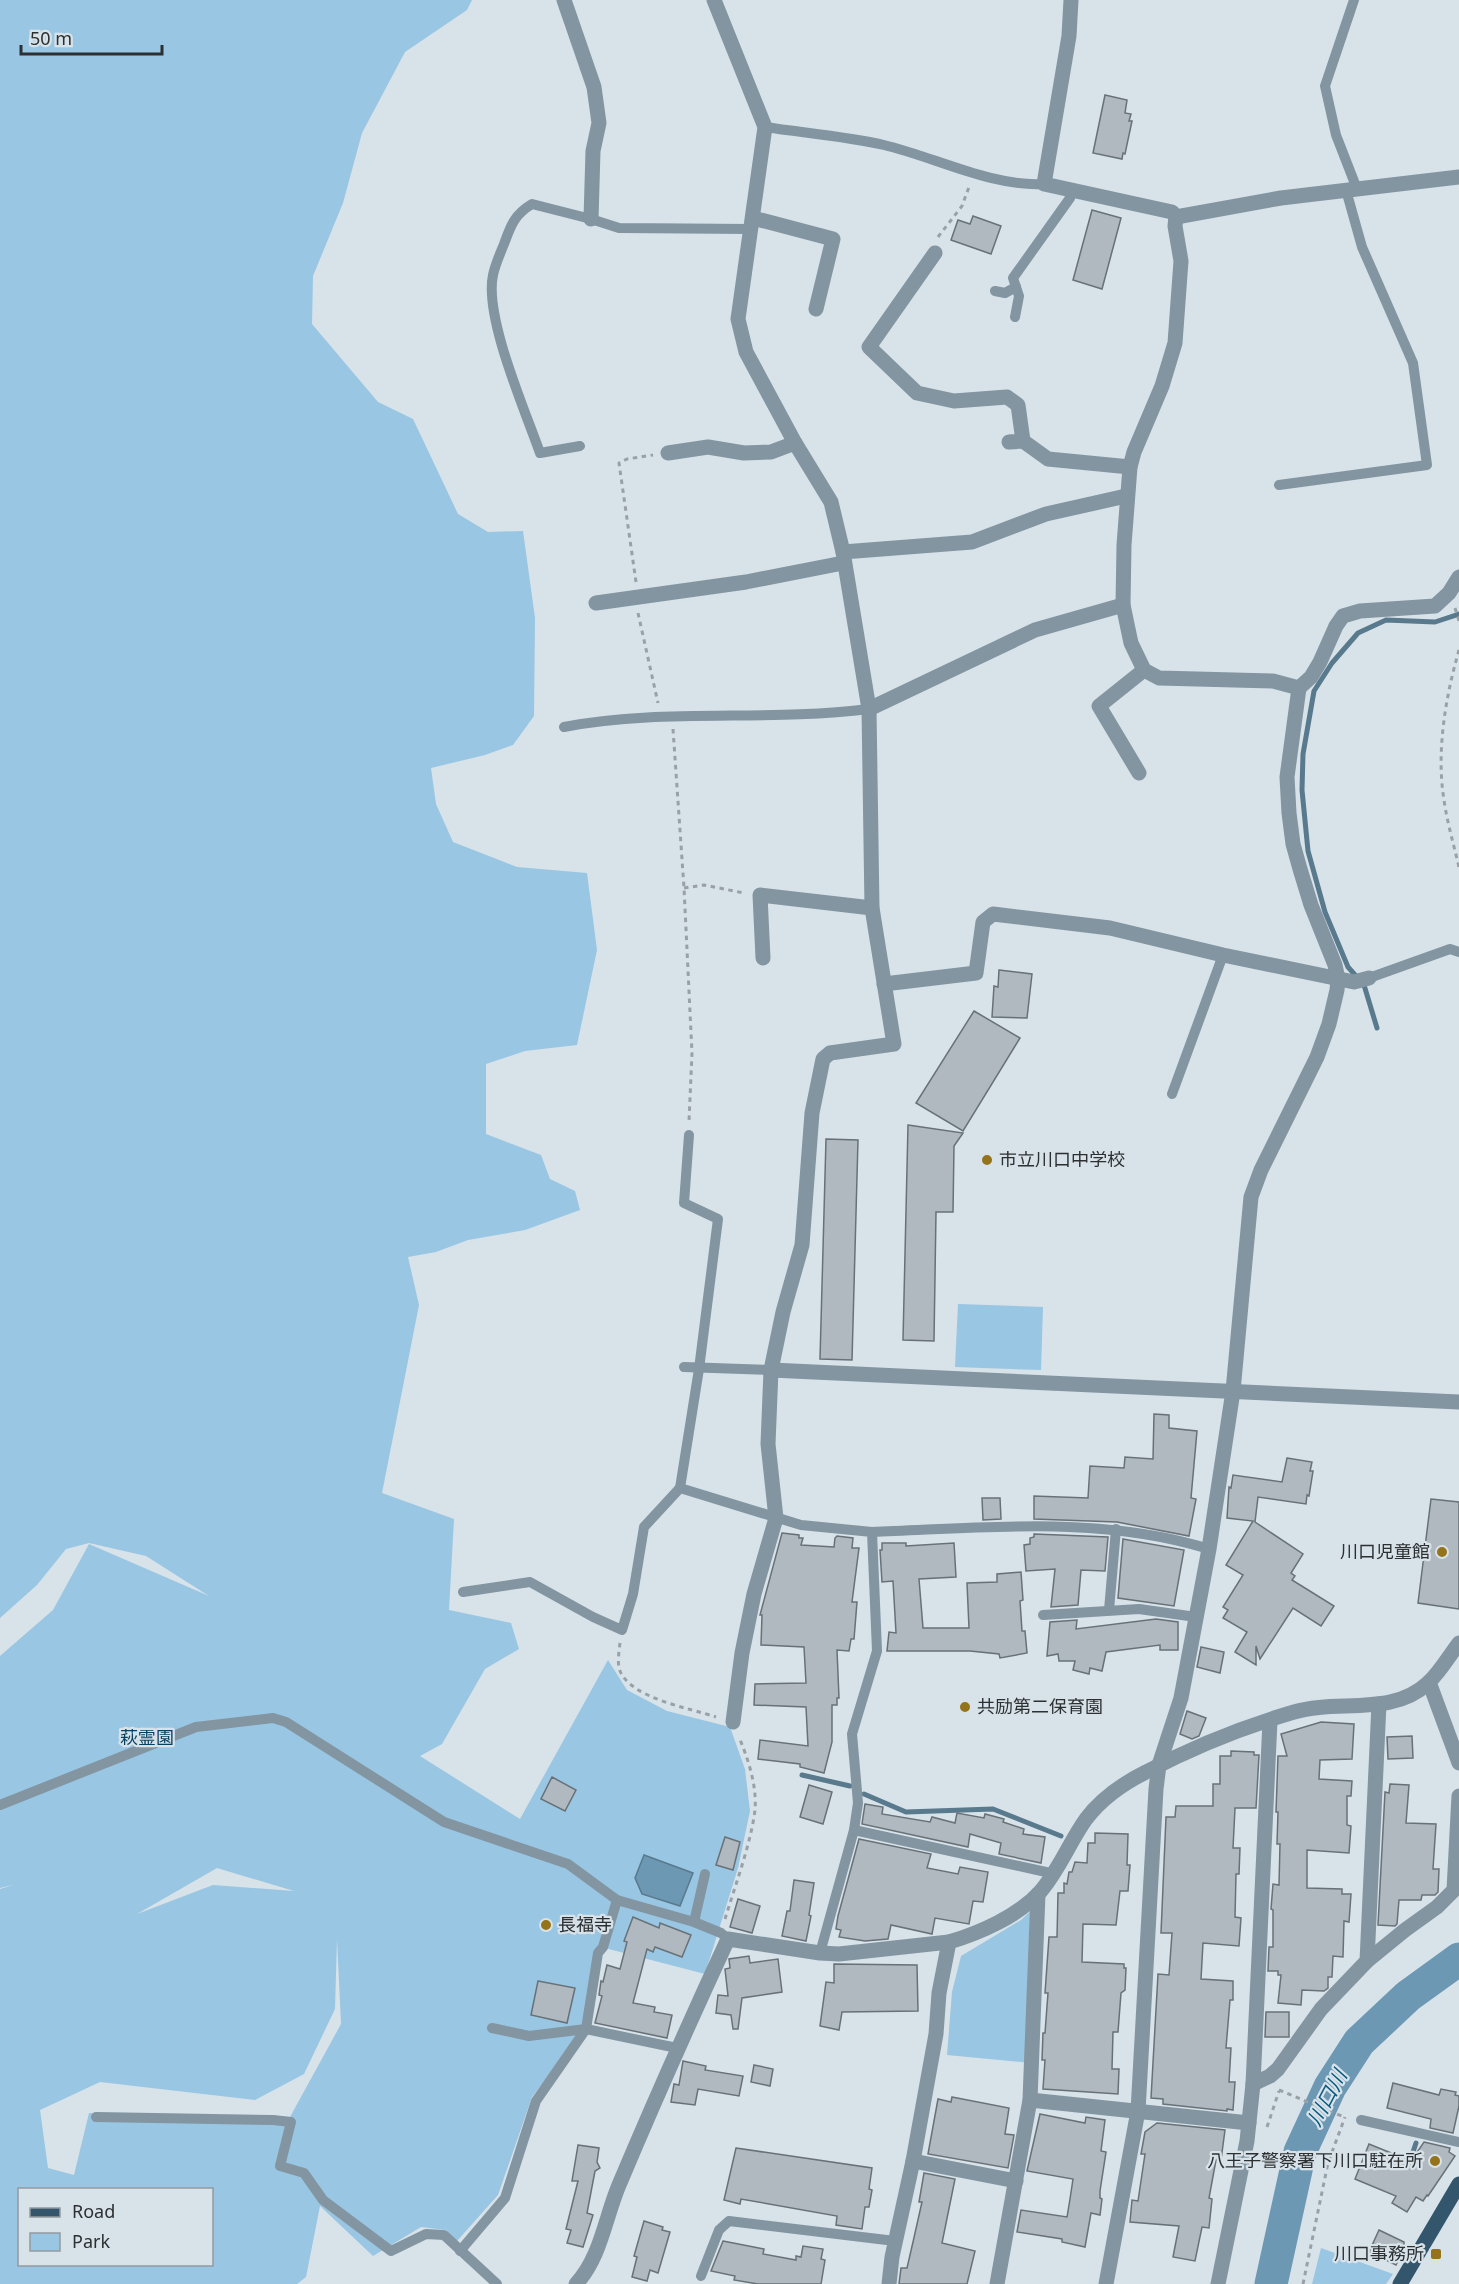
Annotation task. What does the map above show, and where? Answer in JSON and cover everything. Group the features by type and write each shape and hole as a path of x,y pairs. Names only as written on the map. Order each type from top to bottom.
{"main road":[{"path":"1400,2284 1459,2184"}],"street":[{"path":"564,0 594,87 599,123 593,152 591,219"},
{"path":"714,0 765,127 738,319 746,352 795,443 831,502 843,557 869,709 872,908 894,1044 830,1053 823,1059 812,1113 802,1245 783,1312 771,1370 768,1444 776,1518 754,1594 742,1653 733,1722"},
{"path":"1071,0 1069,36 1044,184 1172,212 1176,217"},
{"path":"1176,217 1281,198 1459,177"},
{"path":"1176,217 1174,226 1181,261 1175,343 1162,386 1134,452 1126,496 1123,605 1131,643 1144,670 1159,678 1273,681 1299,688"},
{"path":"752,223 833,239 816,309"},
{"path":"934,248 869,347 917,393 954,401 1007,397 1018,405 1016,442 1048,459 1130,467"},
{"path":"668,453 708,447 744,453 771,452 795,443"},
{"path":"596,603 746,582 843,557 972,542 1046,514 1126,496"},
{"path":"1106,2284 1138,2111 1159,1765 1181,1698 1209,1548 1233,1391 1251,1197 1261,1170 1321,1049 1334,1004 1338,979 1332,955 1308,896 1292,833 1287,777 1299,688 1311,677 1343,616 1360,610 1435,606 1449,593 1459,577"},
{"path":"869,709 1035,630 1123,605"},
{"path":"1139,773 1099,706 1144,670"},
{"path":"763,958 760,896 872,908"},
{"path":"884,984 976,973 983,922 993,914 1110,928 1338,979 1361,980"},
{"path":"771,1370 1459,1402"},
{"path":"576,2284 592,2262 616,2191 724,1936 820,1953 949,1942 965,1938 1014,1913 1038,1894 1054,1874 1087,1818 1126,1784 1159,1765 1235,1732 1318,1706 1379,1704 1400,1700 1415,1693 1429,1682 1459,1643"},
{"path":"1429,1682 1459,1763"},
{"path":"1367,1960 1379,1704"},
{"path":"1218,2284 1247,2141 1253,2084 1270,1721"},
{"path":"1253,2084 1270,2076 1278,2069 1321,2009 1367,1960 1437,1907 1454,1890 1459,1796"},
{"path":"997,2284 1030,2100 1038,1894"},
{"path":"889,2284 895,2241 913,2161 936,2034 939,1993 949,1942"},
{"path":"1030,2100 1249,2123"},
{"path":"913,2161 1016,2181"}],"lane":[{"path":"1279,485 1427,465 1413,363 1362,247 1352,189 1325,86 1354,0"},
{"path":"765,127 883,145 1026,185 1044,184"},
{"path":"1016,317 1019,296 1013,279 1071,198 1072,190"},
{"path":"580,446 540,453 509,367 492,305 493,276 510,229 520,211 532,204 619,228 752,223"},
{"path":"995,291 1005,293 1016,287"},
{"path":"564,727 624,717 830,714 869,709"},
{"path":"1361,980 1450,949 1459,952"},
{"path":"1172,1094 1223,955"},
{"path":"463,1592 530,1582 593,1617 622,1630 633,1594 644,1527 680,1488 699,1369 718,1219 684,1203 689,1135"},
{"path":"684,1367 771,1370"},
{"path":"680,1488 801,1525 872,1532 1067,1525 1116,1529 1176,1538 1209,1548"},
{"path":"1109,1610 1116,1529"},
{"path":"820,1953 854,1830 858,1803 852,1734 877,1651 872,1532"},
{"path":"1043,1615 1139,1609 1196,1617"},
{"path":"0,1805 196,1727 273,1718 286,1722 444,1822 567,1864 617,1900 694,1922 724,1936"},
{"path":"854,1830 1054,1874"},
{"path":"694,1922 705,1874"},
{"path":"460,2250 506,2198 536,2101 586,2028 598,1953 603,1947 617,1900"},
{"path":"492,2028 529,2036 586,2028 677,2048"},
{"path":"96,2116 291,2122 280,2166 304,2173 322,2200 391,2251 426,2234 444,2235 496,2284"},
{"path":"1361,2121 1459,2142"},
{"path":"701,2276 719,2230 729,2221 895,2241"}],"path":[{"path":"934,248 962,206 975,172"},
{"path":"668,453 627,459 619,463 638,597 638,615 667,717 684,888 692,1053 689,1135"},
{"path":"1459,650 1448,698 1441,774 1446,810 1459,867"},
{"path":"684,888 704,885 760,896"},
{"path":"619,1652 620,1671 631,1686 671,1705 733,1722 750,1766 755,1809 724,1936"},
{"path":"1264,2133 1280,2090 1345,2117 1328,2163 1303,2284"}],"green space":[{"name":"萩霊園","path":"0,0 472,0 467,10 405,52 362,133 343,203 313,276 312,324 378,402 413,419 458,514 488,532 523,531 535,618 534,716 513,745 485,755 431,768 436,804 453,842 517,867 587,873 597,950 577,1045 525,1051 486,1064 486,1134 541,1155 550,1179 575,1191 580,1210 525,1230 468,1240 436,1252 408,1257 419,1305 382,1493 454,1519 449,1610 511,1623 519,1649 485,1669 442,1744 420,1756 520,1819 608,1660 627,1690 667,1711 730,1727 745,1769 750,1811 738,1868 705,1974 601,1947 582,2031 532,2097 498,2195 457,2241 446,2230 421,2227 373,2256 320,2206 306,2277 297,2284 0,2284 0,1889 13,1885 0,1888 0,1656 53,1610 89,1544 209,1596 146,1556 89,1543 66,1549 37,1585 0,1618","holes":["217,1868 294,1891 213,1885 137,1914","337,1939 341,2024 290,2117 89,2113 74,2175 48,2168 40,2110 100,2082 255,2100 304,2074 335,2009"]},
{"path":"958,1304 1043,1307 1041,1370 955,1367"},
{"path":"1038,1904 1031,2063 947,2055 952,1992 961,1956 1021,1920"},
{"path":"1321,2248 1393,2274 1386,2284 1312,2284"}],"shaded area":[{"path":"644,1855 693,1873 680,1906 642,1894 635,1878"}],"building":[{"path":"1105,95 1127,100 1125,113 1131,114 1129,121 1132,121 1122,159 1093,153"},
{"path":"1092,210 1121,218 1102,289 1073,280"},
{"path":"973,216 1001,226 991,254 951,240 958,220 970,224"},
{"path":"999,970 1032,974 1027,1018 992,1017 994,986 998,987"},
{"path":"974,1011 1020,1038 963,1131 916,1103"},
{"path":"908,1125 963,1133 954,1146 953,1212 936,1212 934,1341 903,1340"},
{"path":"826,1139 858,1140 852,1360 820,1359"},
{"path":"1154,1414 1169,1415 1169,1428 1197,1431 1191,1498 1196,1499 1189,1536 1117,1522 1034,1519 1034,1496 1088,1498 1090,1466 1124,1468 1125,1457 1153,1459"},
{"path":"1287,1458 1312,1462 1310,1471 1313,1471 1306,1504 1258,1497 1255,1522 1303,1554 1291,1573 1295,1576 1292,1580 1334,1606 1321,1626 1293,1608 1260,1659 1256,1646 1256,1665 1235,1652 1247,1632 1223,1618 1228,1610 1223,1607 1243,1575 1226,1565 1253,1521 1227,1518 1229,1487 1231,1488 1233,1475 1282,1482"},
{"path":"982,1498 1000,1498 1001,1519 983,1520"},
{"name":"川口児童館","path":"1431,1499 1459,1502 1459,1609 1418,1603"},
{"path":"782,1533 799,1535 799,1538 803,1538 801,1545 834,1547 837,1536 853,1538 852,1548 859,1548 852,1602 857,1602 854,1639 851,1639 849,1651 837,1650 839,1698 837,1698 837,1705 832,1705 832,1742 824,1773 800,1767 800,1764 758,1759 760,1740 808,1746 806,1707 754,1705 755,1684 806,1683 804,1647 761,1645 762,1615 760,1615"},
{"path":"1034,1534 1108,1537 1105,1571 1081,1570 1078,1605 1051,1607 1055,1569 1026,1571 1024,1545 1030,1544 1030,1538 1034,1537"},
{"path":"1123,1539 1184,1550 1174,1606 1118,1598"},
{"path":"882,1543 906,1543 906,1546 954,1543 956,1577 919,1579 923,1628 969,1628 967,1583 997,1582 997,1574 1021,1572 1022,1631 1025,1631 1027,1653 1000,1658 999,1654 970,1651 887,1651 889,1632 896,1633 893,1581 882,1582 880,1550 882,1550"},
{"path":"1156,1619 1178,1622 1178,1650 1160,1650 1160,1645 1106,1652 1102,1671 1090,1668 1089,1674 1073,1670 1075,1661 1059,1661 1058,1654 1047,1656 1050,1622 1077,1620 1076,1629"},
{"path":"1201,1647 1224,1652 1220,1673 1197,1667"},
{"path":"1187,1711 1206,1718 1199,1736 1192,1739 1180,1734"},
{"path":"1321,1722 1354,1724 1352,1759 1320,1760 1319,1779 1352,1781 1351,1796 1347,1796 1347,1825 1351,1826 1349,1853 1307,1850 1307,1888 1342,1889 1342,1894 1351,1894 1349,1922 1344,1921 1343,1957 1333,1956 1332,1977 1328,1977 1328,1988 1324,1991 1302,1990 1301,2005 1278,2003 1281,1975 1278,1975 1278,1971 1268,1971 1269,1947 1273,1947 1273,1910 1271,1909 1273,1884 1279,1885 1280,1844 1277,1844 1278,1812 1276,1812 1278,1756 1287,1756 1281,1734"},
{"path":"1412,1736 1413,1758 1388,1759 1387,1737"},
{"path":"1231,1751 1254,1752 1254,1755 1259,1755 1256,1808 1235,1808 1233,1848 1240,1848 1239,1874 1236,1874 1235,1917 1241,1918 1239,1946 1203,1943 1201,1979 1233,1981 1233,2000 1230,2000 1226,2048 1231,2048 1229,2082 1235,2082 1233,2110 1227,2109 1227,2111 1163,2104 1163,2099 1151,2098 1158,1974 1169,1975 1172,1933 1161,1933 1166,1817 1175,1817 1176,1806 1213,1806 1213,1784 1220,1784 1220,1756 1231,1756"},
{"path":"552,1777 576,1790 565,1811 541,1799"},
{"path":"1390,1784 1409,1785 1406,1823 1436,1824 1433,1869 1439,1869 1438,1892 1435,1895 1422,1895 1421,1900 1399,1900 1395,1926 1378,1925 1385,1792 1389,1793"},
{"path":"809,1785 832,1792 823,1824 800,1817"},
{"path":"865,1804 883,1807 882,1814 930,1822 932,1817 955,1823 957,1813 984,1818 985,1814 1004,1819 1003,1822 1024,1829 1023,1834 1045,1837 1041,1863 999,1854 1001,1843 970,1834 968,1847 862,1824"},
{"path":"1095,1833 1128,1834 1127,1865 1130,1865 1128,1891 1120,1891 1116,1925 1083,1924 1082,1962 1124,1964 1126,1968 1125,1990 1121,1993 1118,2032 1113,2032 1112,2069 1119,2069 1118,2094 1043,2089 1045,2060 1042,2060 1043,2033 1045,2033 1048,1993 1045,1993 1049,1937 1057,1937 1058,1893 1064,1893 1064,1883 1067,1884 1069,1872 1072,1872 1075,1862 1087,1863 1088,1843 1095,1843"},
{"path":"725,1837 740,1842 733,1870 716,1865"},
{"path":"859,1839 931,1854 927,1868 958,1874 960,1867 988,1872 983,1902 973,1901 969,1924 935,1918 932,1934 891,1925 888,1939 865,1941 839,1937 841,1930 836,1929 838,1916"},
{"path":"794,1880 814,1883 806,1941 782,1936 787,1911 790,1911"},
{"path":"738,1899 760,1906 752,1933 730,1927"},
{"path":"633,1917 659,1928 660,1923 691,1935 682,1957 655,1947 653,1952 647,1949 633,2003 655,2007 654,2012 672,2015 667,2038 595,2023 602,1996 599,1995 601,1981 603,1982 607,1965 620,1969 627,1942 624,1941"},
{"path":"749,1956 750,1963 778,1959 782,1992 742,1998 738,2029 733,2029 731,2015 716,2013 718,1995 728,1996 725,1969 730,1968 729,1959"},
{"path":"834,1964 917,1965 918,2011 842,2012 839,2030 820,2026 826,1982 834,1983"},
{"path":"538,1981 575,1988 567,2023 531,2015"},
{"path":"1266,2012 1289,2012 1289,2037 1265,2037"},
{"path":"683,2061 706,2066 705,2070 743,2076 739,2096 698,2089 695,2105 671,2102 674,2084 679,2085"},
{"path":"754,2065 773,2069 770,2086 751,2082"},
{"path":"1393,2083 1439,2095 1441,2089 1456,2092 1455,2095 1459,2096 1459,2106 1453,2133 1430,2128 1431,2119 1387,2108"},
{"path":"952,2097 1009,2108 1005,2134 1014,2135 1008,2168 928,2154 938,2099 951,2102"},
{"path":"1040,2114 1085,2123 1086,2117 1105,2120 1101,2151 1106,2152 1100,2191 1102,2199 1100,2215 1091,2213 1085,2247 1062,2242 1062,2239 1017,2232 1021,2210 1067,2217 1073,2179 1027,2171"},
{"path":"1157,2123 1225,2130 1221,2160 1216,2160 1209,2198 1212,2199 1209,2228 1202,2227 1195,2261 1173,2257 1179,2226 1130,2222 1132,2200 1138,2201 1145,2154 1141,2154 1145,2132"},
{"path":"1424,2142 1450,2148 1449,2152 1455,2156 1428,2196 1423,2201 1416,2197 1407,2212 1392,2203 1396,2196 1355,2179 1369,2144 1411,2161"},
{"path":"578,2145 599,2148 597,2162 600,2168 595,2171 587,2213 593,2215 583,2247 567,2243 571,2230 566,2229 578,2181 572,2181"},
{"path":"736,2148 872,2168 869,2189 872,2190 869,2207 865,2207 862,2229 836,2225 837,2216 741,2199 740,2204 724,2200"},
{"path":"924,2173 955,2179 942,2243 975,2251 967,2284 899,2284 901,2268 907,2268 913,2242 922,2202 919,2202"},
{"path":"644,2221 663,2227 662,2230 670,2232 658,2273 650,2270 647,2281 632,2277 637,2257 634,2256"},
{"path":"1379,2230 1404,2242 1404,2248 1396,2265 1369,2252"},
{"path":"723,2241 764,2249 763,2254 796,2260 796,2256 801,2257 803,2246 823,2249 821,2259 825,2260 821,2284 758,2284 734,2280 735,2276 711,2271"}],"waterway":[{"path":"1377,1028 1364,985 1348,967 1325,912 1308,851 1302,790 1303,754 1314,691 1332,663 1358,633 1386,620 1435,622 1459,614"},
{"path":"802,1775 850,1786"},
{"path":"864,1794 906,1812 993,1809 1061,1836"},
{"name":"川口川","path":"1271,2284 1300,2152 1330,2087 1359,2042 1408,1996 1459,1959"},
{"path":"1414,2164 1410,2161 1416,2143"}],"place":[{"name":"市立川口中学校","path":"987,1160"},
{"name":"川口児童館","path":"1442,1552"},
{"name":"共励第二保育園","path":"965,1707"},
{"name":"長福寺","path":"546,1925"},
{"name":"八王子警察署下川口駐在所","path":"1435,2161"},
{"name":"川口事務所","path":"1436,2254"}]}
